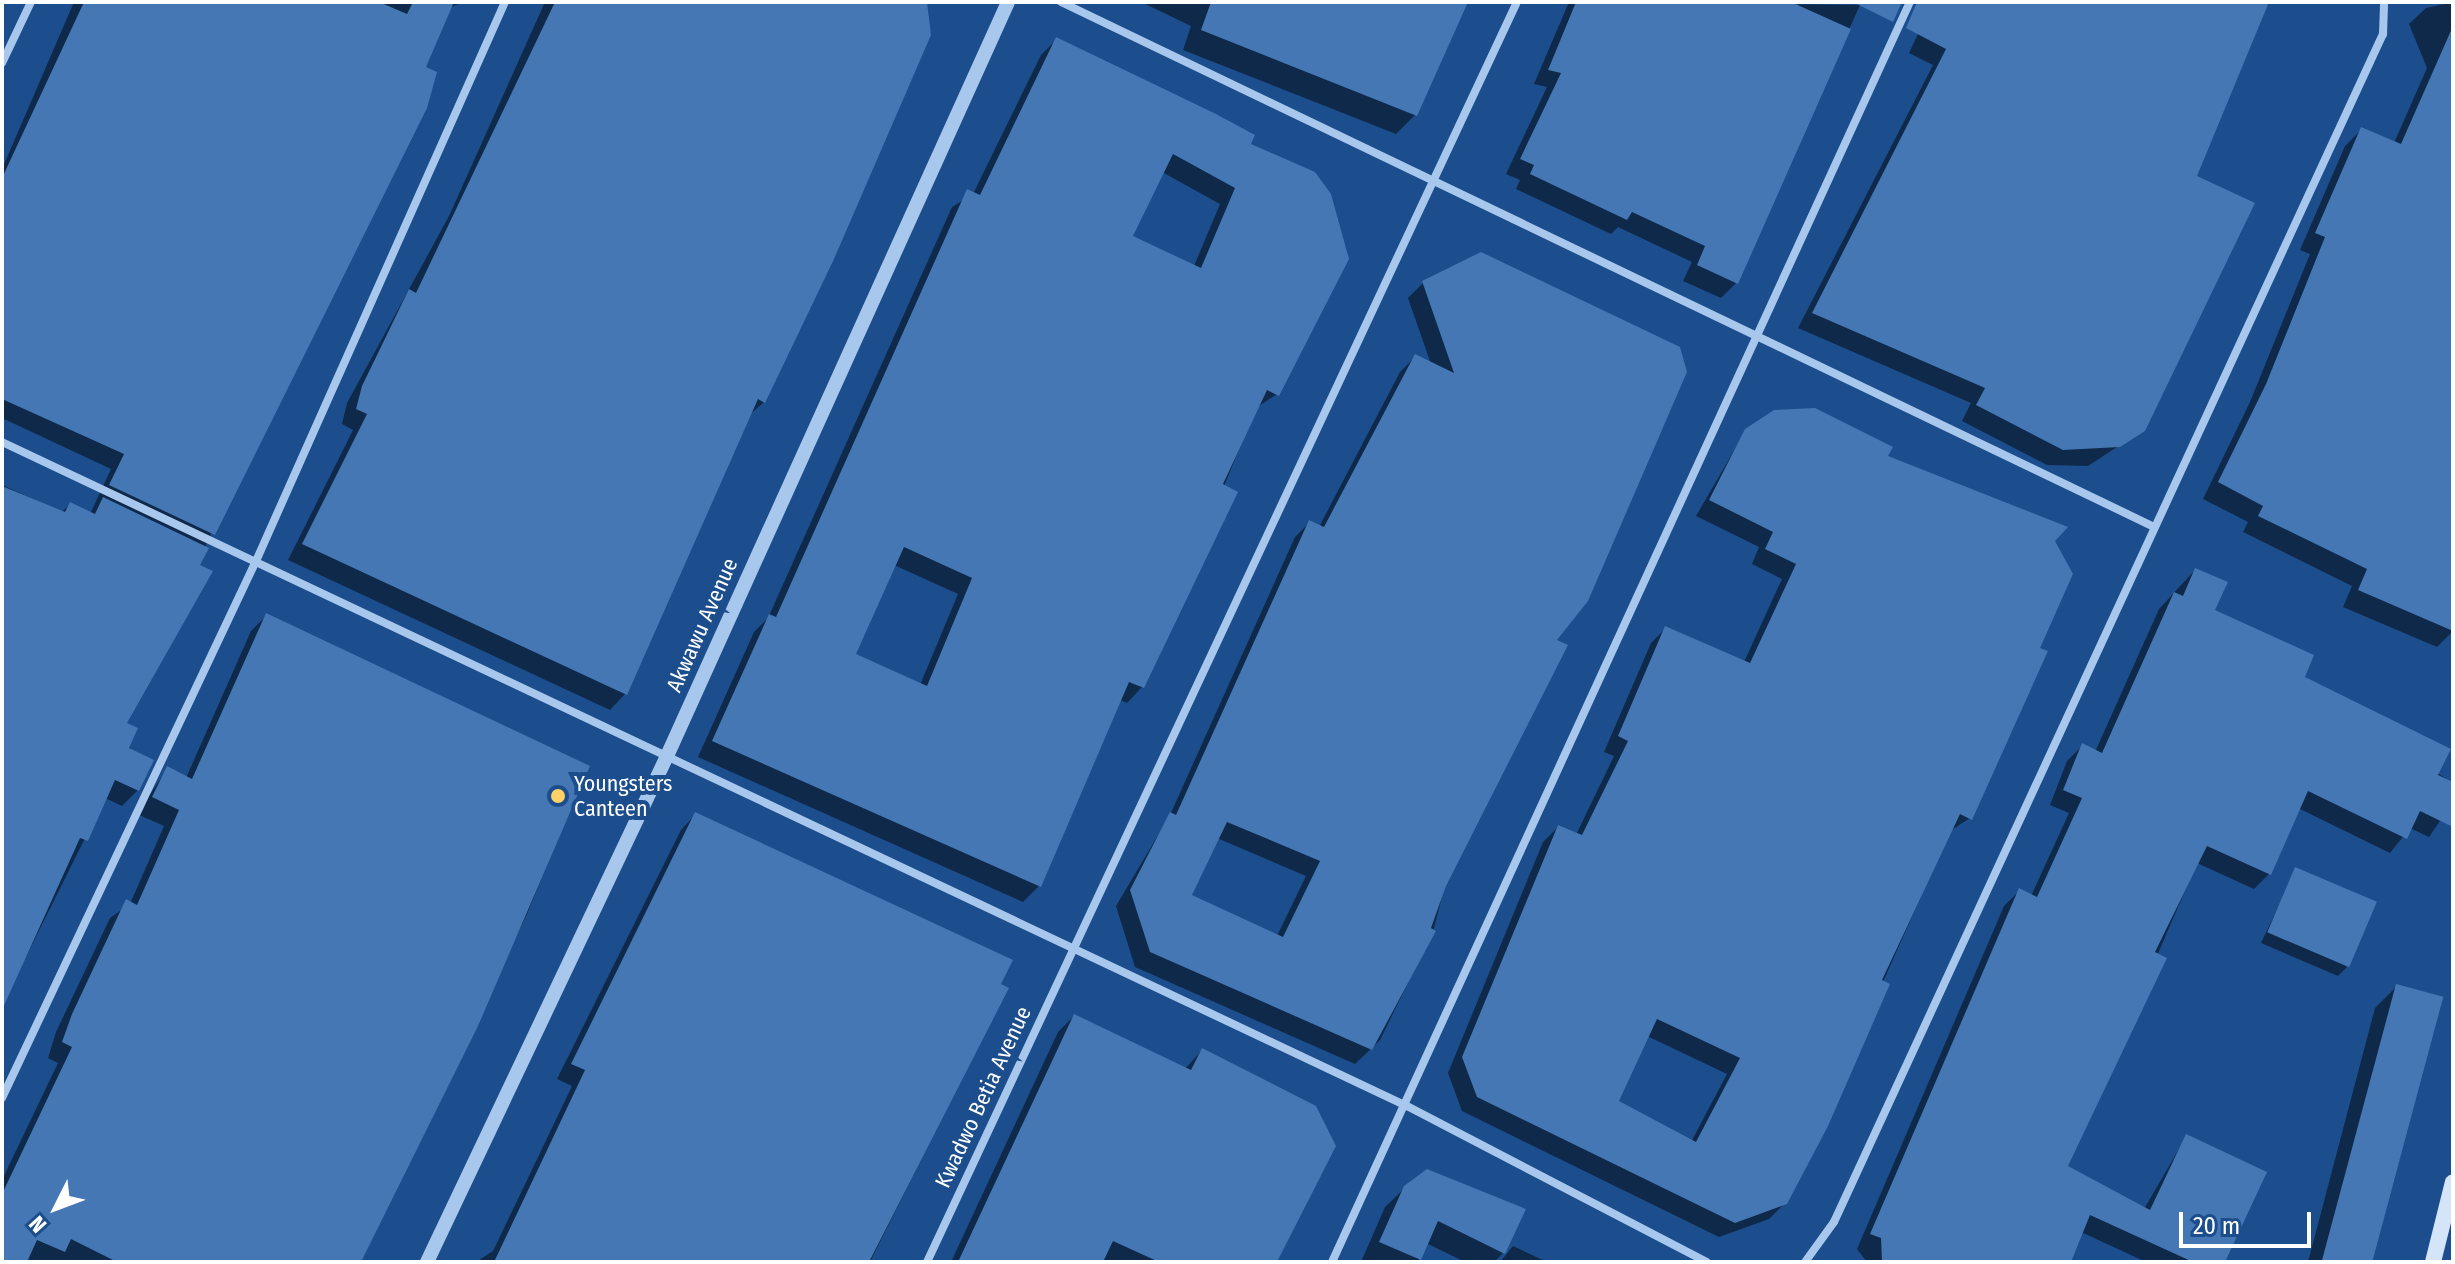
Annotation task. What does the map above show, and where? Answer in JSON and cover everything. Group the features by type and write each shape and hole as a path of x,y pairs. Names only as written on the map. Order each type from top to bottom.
{"main road":[{"path":"2433,1262 2453,1182"}],"street":[{"path":"2,63 31,2"},
{"path":"2,1098 256,561 505,2"},
{"name":"Akwawu Avenue","path":"427,1262 667,756 1008,2"},
{"path":"1061,2 1757,332 2152,526"},
{"name":"Kwadwo Betia Avenue","path":"927,1262 1071,946 1517,2"},
{"path":"1332,1262 1407,1106 1757,332 1910,2"},
{"path":"1805,1262 1834,1222 2152,526 2383,34 2384,2"},
{"path":"2,442 1407,1106 1707,1262"}],"building":[{"path":"84,2 379,2 407,14 413,2 454,2 426,67 437,72 427,108 215,535 109,485 124,454 2,399 2,178"},
{"path":"555,2 927,2 931,35 834,259 765,403 758,399 627,695 302,544 367,414 356,409 362,386 409,289 416,293"},
{"path":"1211,2 1468,2 1417,116 1201,30"},
{"path":"1576,2 1791,2 1851,29 1738,284 1697,265 1705,246 1632,212 1627,220 1530,174 1534,165 1520,159 1561,73 1548,70"},
{"path":"1853,2 1902,2 1893,22"},
{"path":"1917,2 2269,2 2197,176 2255,203 2145,431 2120,447 2063,450 1976,405 1985,388 1812,313 1946,49 1906,28"},
{"path":"2453,26 2453,631 2358,590 2367,569 2258,516 2263,506 2218,482 2266,384 2325,237 2315,233 2361,127 2401,144"},
{"path":"1056,37 1216,114 1255,135 1251,144 1315,172 1331,194 1349,259 1279,396 1267,390 1223,484 1238,492 1144,688 1129,682 1041,887 712,741 769,614 776,617 967,189 980,195","holes":["1173,154 1235,188 1201,268 1133,236","904,547 972,578 927,686 856,654"]},
{"path":"1481,252 1680,347 1687,372 1588,601 1557,640 1568,645 1446,886 1431,928 1436,931 1372,1050 1150,952 1130,890 1170,812 1176,815 1309,520 1324,527 1415,354 1454,373 1422,281","holes":["1227,822 1320,861 1283,937 1192,895"]},
{"path":"1815,408 1893,447 1888,456 2068,527 2055,541 2073,574 2040,648 2048,651 1972,820 1960,814 1882,980 1890,984 1828,1126 1787,1204 1735,1223 1477,1097 1462,1057 1558,825 1582,835 1628,741 1618,736 1665,626 1750,663 1796,564 1765,549 1773,532 1709,500 1745,429 1774,410","holes":["1657,1019 1740,1058 1696,1142 1619,1101"]},
{"path":"2,486 65,512 70,502 95,514 103,497 209,548 200,565 213,571 127,723 138,728 129,748 154,760 139,791 115,780 88,841 80,838 2,1010"},
{"path":"2195,568 2228,582 2215,610 2314,655 2305,677 2451,749 2438,775 2453,782 2453,827 2420,811 2407,839 2308,791 2271,875 2207,846 2155,952 2167,958 2068,1166 2150,1210 2186,1134 2267,1172 2225,1262 2193,1262 2090,1215 2071,1262 1882,1262 1881,1238 1870,1234 2019,888 2037,897 2082,798 2063,790 2082,743 2102,753 2174,592 2183,596"},
{"path":"266,613 590,766 478,1026 361,1262 117,1262 71,1239 65,1252 37,1240 27,1262 2,1262 2,1194 72,1047 62,1042 72,1014 126,899 137,905 179,810 152,797 167,766 192,779"},
{"path":"695,812 1013,960 1001,984 1009,988 869,1262 494,1262 585,1070 571,1064"},
{"path":"2295,867 2377,902 2349,967 2267,932"},
{"path":"2396,984 2443,997 2372,1262 2322,1261"},
{"path":"1074,1014 1191,1070 1202,1048 1316,1106 1336,1146 1277,1262 1159,1262 1113,1241 1103,1262 958,1262"},
{"path":"1427,1169 1526,1209 1505,1254 1438,1221 1421,1260 1379,1242 1404,1186"}],"place":[{"name":"Youngsters Canteen","path":"558,796"}]}
